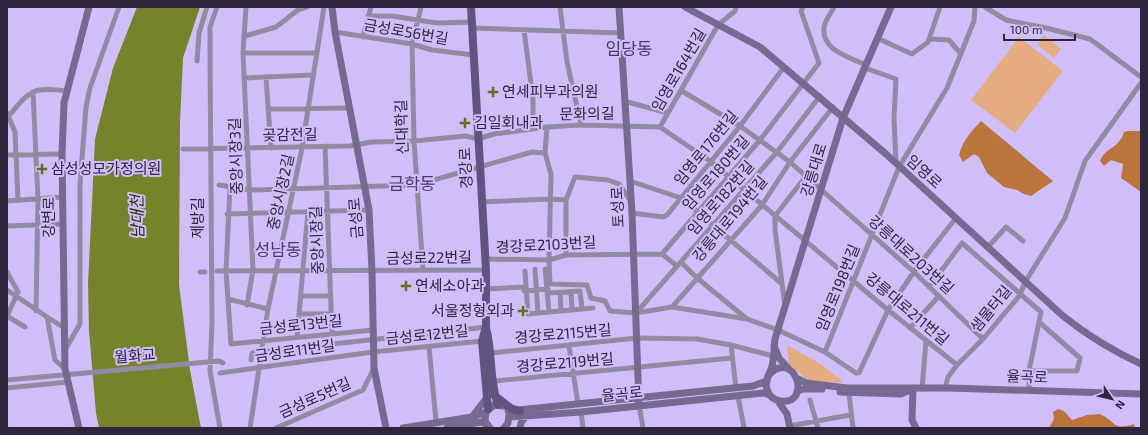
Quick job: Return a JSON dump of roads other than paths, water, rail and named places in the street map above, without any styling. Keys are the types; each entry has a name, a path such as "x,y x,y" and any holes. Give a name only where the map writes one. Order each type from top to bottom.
{"main road":[{"name":"경강로","path":"471,7 487,289 486,327 491,352 494,381 487,410"},
{"name":"경강로","path":"486,327 482,341 491,395 498,405"},
{"path":"491,395 507,406 523,413"}],"street":[{"name":"강변로","path":"79,428 65,369 62,154 64,103 89,7"},
{"path":"64,352 80,324 80,184 86,107 90,88 119,7"},
{"path":"197,61 199,33 208,7"},
{"name":"제방길","path":"217,7 210,27 212,323 210,362 220,428"},
{"name":"중앙시장3길","path":"246,7 243,53 253,270 247,305"},
{"path":"245,36 276,27 298,10 307,7"},
{"name":"중앙시장2길","path":"250,428 268,310 302,148 324,7"},
{"name":"금성로","path":"332,7 335,32 369,210 374,368 386,428"},
{"path":"363,37 371,7"},
{"name":"신대학길","path":"421,7 412,44 416,185 423,270"},
{"path":"560,7 565,30 567,62 581,126"},
{"name":"토성로","path":"619,7 632,213 638,338 639,405"},
{"name":"임영로","path":"685,7 760,47 833,107 843,118 898,165 1025,282 1081,330 1112,349 1141,364"},
{"path":"718,25 735,11 736,7"},
{"name":"임영로180번길","path":"662,254 727,176 760,140 819,63 801,11 803,7"},
{"path":"834,7 824,27 826,41 833,50 896,80 894,118 898,165"},
{"name":"강릉대로","path":"767,379 773,364 774,346 778,330 843,118 891,7"},
{"path":"877,38 912,54 928,42 940,7"},
{"path":"898,165 947,88 974,22 975,7"},
{"path":"985,7 1006,20 1071,34 1090,40 1141,77"},
{"path":"368,16 392,16 437,23 524,30 565,30 621,33"},
{"name":"임영로164번길","path":"660,127 682,91 718,25"},
{"path":"524,30 533,100 534,128"},
{"name":"금성로56번길","path":"335,32 412,44 432,50 474,55"},
{"path":"930,38 949,40 961,54"},
{"path":"243,53 317,53"},
{"name":"임영로176번길","path":"632,213 663,217 667,215 740,126 784,67"},
{"path":"245,78 314,74"},
{"path":"266,77 271,148"},
{"name":"샘물터길","path":"945,388 948,377 957,365 983,339 1020,295 1025,282 1065,218 1085,161 1141,83"},
{"path":"18,200 15,132 8,116 33,92 45,88 67,91"},
{"name":"강릉대로203번길","path":"682,91 740,126 790,162 914,272 983,339"},
{"path":"33,92 38,199 36,311"},
{"name":"임영로182번길","path":"636,313 777,152 820,96"},
{"path":"624,101 668,113"},
{"name":"강릉대로194번길","path":"672,307 762,205 790,162 833,107"},
{"path":"269,109 350,108"},
{"name":"문화의길","path":"414,141 466,136 478,138 534,128 581,126 660,127"},
{"name":"강릉대로211번길","path":"660,127 710,161 888,310 957,365"},
{"path":"547,128 545,154 551,174 549,260 550,284 587,285 591,298 605,301 610,311 636,313 672,307 747,320 778,330 825,352 856,373 859,373 888,310 914,272 956,218"},
{"name":"곶감전길","path":"183,149 302,148 414,141"},
{"name":"중앙시장길","path":"325,146 332,334"},
{"path":"219,185 250,190 327,187 366,188 416,185 532,152 545,154"},
{"path":"7,155 62,154"},
{"name":"임영로198번길","path":"825,352 872,236 898,165"},
{"path":"785,308 781,283 776,216 806,176"},
{"path":"566,255 566,200 574,177 608,180 619,184 630,200"},
{"path":"630,181 681,198 781,283"},
{"path":"230,187 227,214 226,271 228,299 268,310"},
{"path":"7,201 62,198"},
{"path":"482,202 550,199 566,200"},
{"path":"227,214 369,210"},
{"path":"297,337 308,212"},
{"path":"7,226 62,224"},
{"path":"988,247 1006,227 1023,241"},
{"path":"929,287 962,243 1041,312 1029,371 1029,390"},
{"path":"633,254 662,254 679,264 747,320"},
{"name":"경강로2103번길","path":"485,259 549,260 566,255 633,254"},
{"path":"535,269 538,313"},
{"path":"545,269 549,312"},
{"name":"금성로22번길","path":"217,271 303,270 330,272 486,270"},
{"path":"525,271 528,314 593,308"},
{"path":"7,272 17,290 17,295 7,316 25,327"},
{"path":"487,289 524,287 524,291 526,291"},
{"path":"526,291 547,289"},
{"path":"547,289 548,293 580,291 582,309"},
{"path":"7,290 17,295 36,311 64,327"},
{"path":"560,292 561,310"},
{"path":"571,292 572,310"},
{"path":"300,296 331,296"},
{"path":"910,328 939,296"},
{"name":"금성로13번길","path":"228,299 231,344 373,330"},
{"path":"299,314 331,314"},
{"path":"47,317 55,360 65,369"},
{"path":"1029,371 1077,371 1080,358 1039,322"},
{"path":"251,360 252,353 373,338 486,327"},
{"name":"경강로2115번길","path":"491,352 570,346 638,338 697,340 731,345 773,356"},
{"name":"금성로12번길","path":"373,352 482,341"},
{"path":"922,389 926,341"},
{"path":"731,345 736,388"},
{"path":"570,346 578,404"},
{"path":"774,346 784,364 798,379 797,391 793,398 789,401 787,414 789,427 850,415"},
{"path":"429,347 436,421"},
{"name":"금성로11번길","path":"220,373 373,352"},
{"name":"경강로2119번길","path":"494,381 732,358"},
{"name":"월화교","path":"7,380 219,360 223,363"},
{"name":"금성로5번길","path":"276,428 363,390 374,368"},
{"path":"509,416 578,404 762,384 776,370 781,368 791,371"},
{"path":"767,379 767,391 777,400 787,414"},
{"name":"율곡로","path":"798,379 806,383 846,388 945,388 1141,394"},
{"path":"7,388 68,382"},
{"name":"율곡로","path":"797,391 804,389 820,389 849,394 901,394 912,389"},
{"path":"912,389 912,420 916,428"},
{"name":"율곡로","path":"523,413 581,412 763,393 770,395"},
{"path":"849,394 850,415 853,428"},
{"path":"472,417 491,395"},
{"path":"738,396 744,428"},
{"path":"777,400 783,401 793,398"},
{"path":"810,400 818,428"},
{"path":"403,428 436,421 472,417 498,405 509,416 517,428"},
{"path":"639,405 643,428"},
{"path":"487,410 484,418 488,426"},
{"path":"581,412 583,428"},
{"path":"520,428 523,413"},
{"path":"506,427 509,416"},
{"path":"447,428 471,426 481,422 488,426"}],"water":[{"name":"남대천","path":"137,7 200,7 183,58 180,122 179,285 190,370 201,428 99,428 96,413 89,331 88,284 95,139 113,68"}],"place":[{"name":"연세피부과의원","path":"493,92"},
{"name":"김일회내과","path":"465,123"},
{"name":"삼성성모가정의원","path":"42,169"},
{"name":"연세소아과","path":"406,286"},
{"name":"서울정형외과","path":"523,311"}],"district":[{"name":"임당동","path":"629,49"},
{"name":"금학동","path":"412,184"},
{"name":"성남동","path":"278,250"}]}
